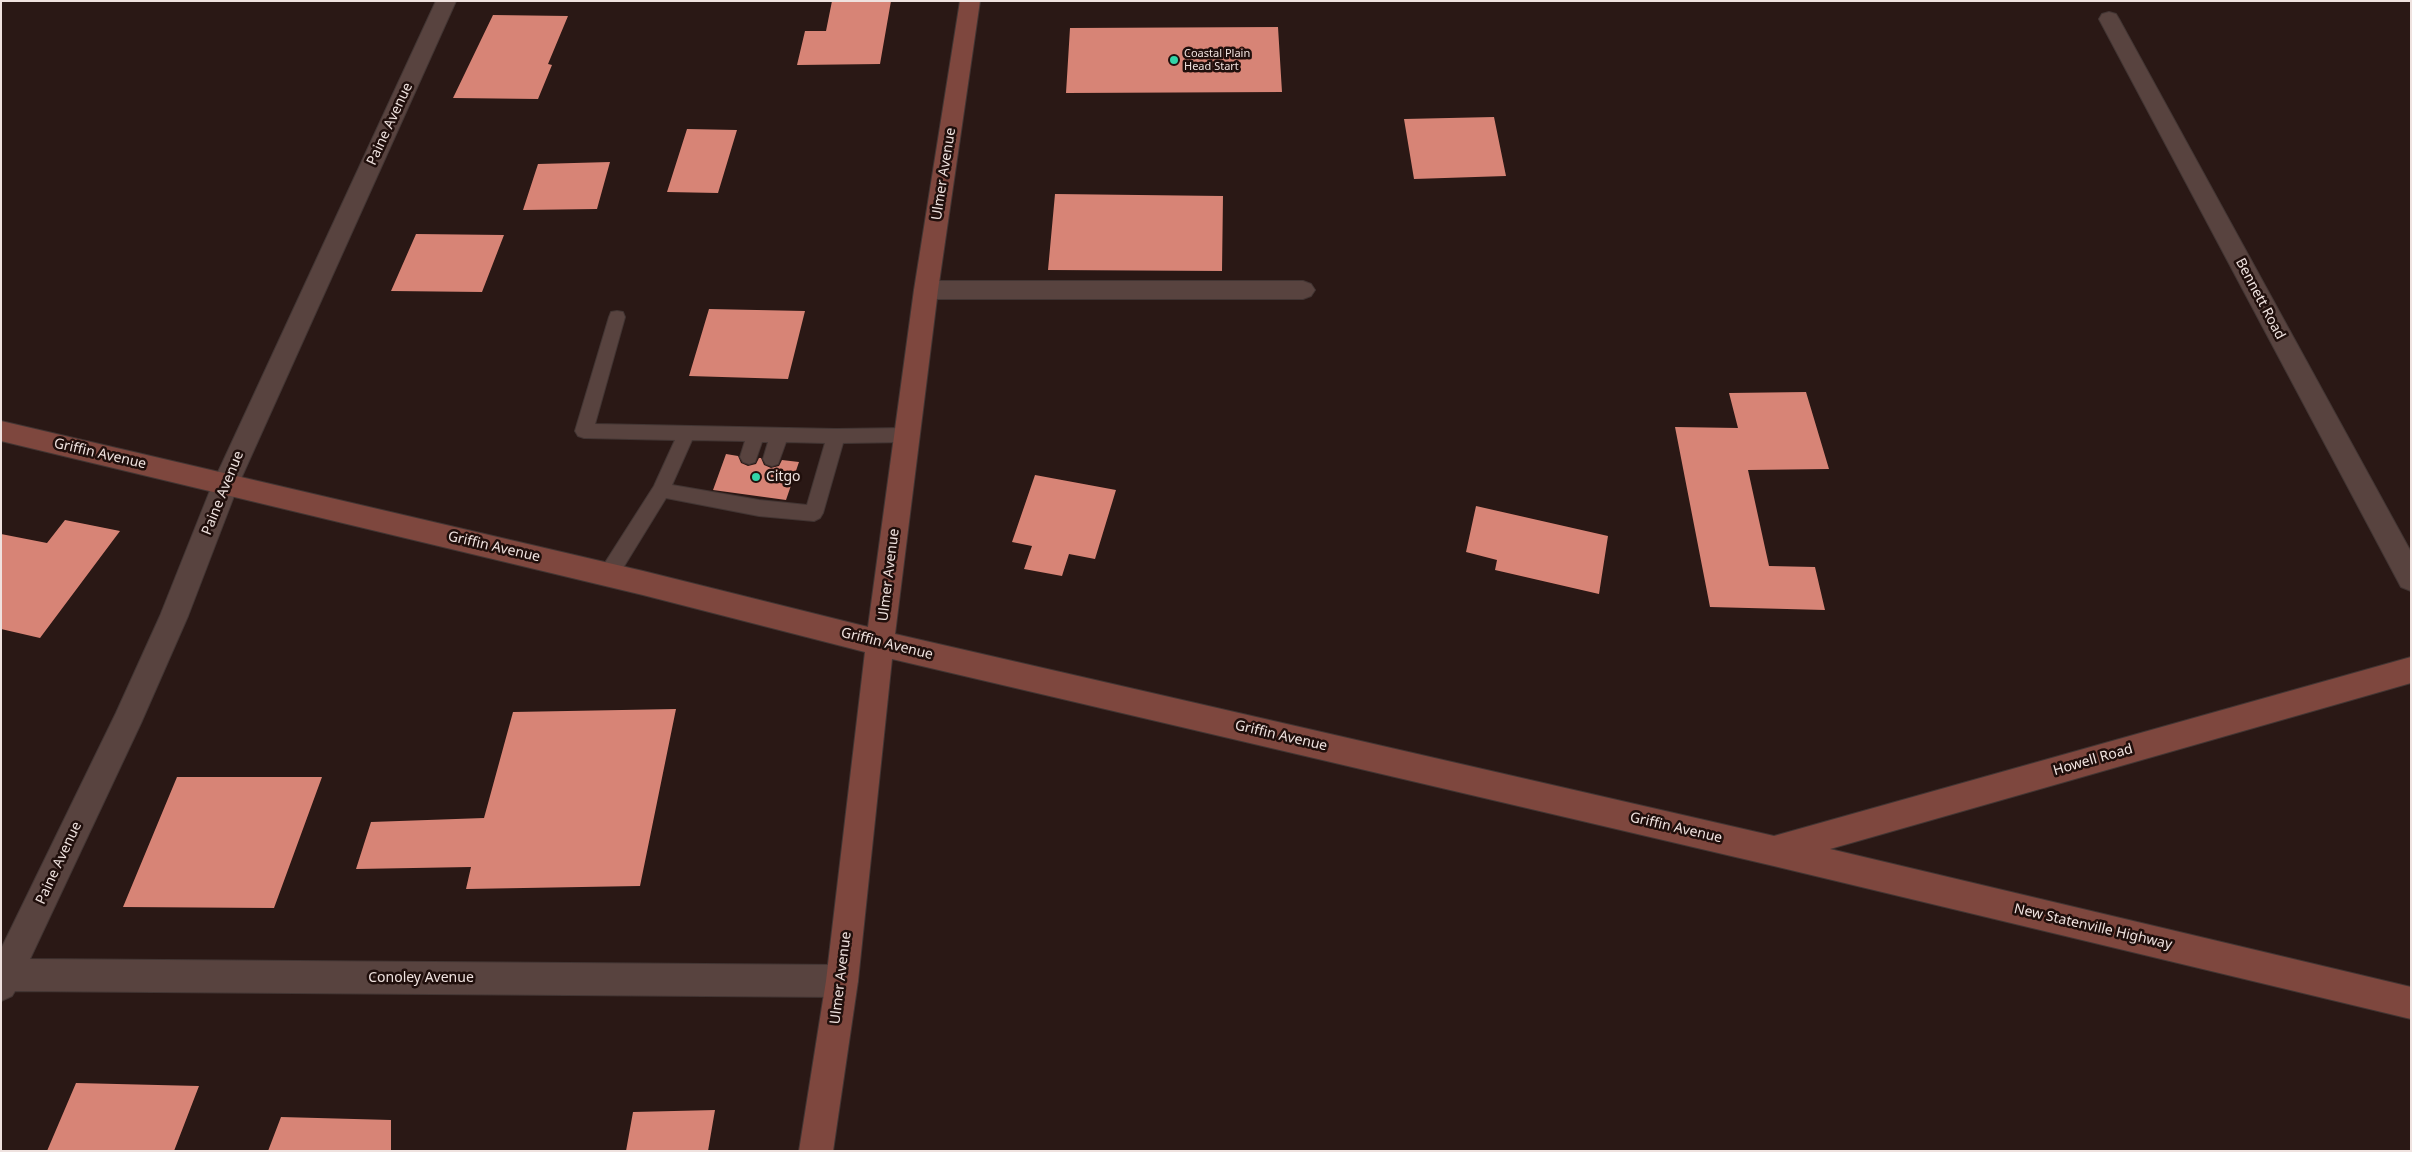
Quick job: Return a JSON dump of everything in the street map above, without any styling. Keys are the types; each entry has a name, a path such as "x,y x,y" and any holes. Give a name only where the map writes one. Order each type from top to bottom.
{"main road":[{"name":"Ulmer Avenue","path":"816,1151 842,981 880,643 926,290 970,1"},
{"name":"Griffin Avenue","path":"1,431 608,575 880,643 1774,851"},
{"name":"Howell Road","path":"1774,851 2411,670"},
{"name":"New Statenville Highway","path":"1774,851 2411,1003"}],"street":[{"name":"Paine Avenue","path":"3,979 150,669 177,607 226,483 446,1"},
{"name":"Bennett Road","path":"2109,19 2411,579"},
{"path":"926,290 1303,290"},
{"name":"Conoley Avenue","path":"3,979 842,981"}],"lane":[{"path":"617,318 584,431 836,436 907,434"},
{"path":"608,575 661,490 687,433"},
{"path":"749,456 756,434"},
{"path":"772,459 780,434"},
{"path":"661,490 761,503 814,513 836,436"}],"building":[{"path":"832,1 891,1 880,64 797,65 805,31 826,31"},
{"path":"493,15 568,16 548,64 552,65 538,99 453,98"},
{"name":"Coastal Plain Head Start","path":"1278,27 1282,92 1066,93 1070,28"},
{"path":"1494,117 1506,176 1414,179 1404,119"},
{"path":"687,129 737,130 718,193 667,192"},
{"path":"610,162 597,209 523,210 538,164"},
{"path":"1055,194 1223,196 1222,271 1048,270"},
{"path":"416,234 504,235 482,292 391,291"},
{"path":"709,309 805,311 788,379 689,376"},
{"path":"1806,392 1829,469 1748,470 1769,566 1815,567 1825,610 1710,607 1675,427 1738,428 1729,393"},
{"name":"Citgo","path":"726,454 738,456 741,463 748,466 756,464 759,458 761,458 764,465 771,468 779,466 782,460 799,462 786,500 713,490"},
{"path":"1035,475 1116,490 1095,559 1069,554 1062,576 1024,569 1032,546 1012,542"},
{"path":"1476,506 1608,536 1599,594 1495,570 1497,560 1466,552"},
{"path":"65,520 120,531 40,638 1,629 1,534 47,543"},
{"path":"676,709 640,886 466,889 471,867 356,869 371,822 484,818 513,712"},
{"path":"177,777 322,777 274,908 123,907"},
{"path":"76,1083 199,1086 174,1151 47,1151"},
{"path":"715,1110 708,1151 626,1151 633,1112"},
{"path":"281,1117 391,1120 391,1151 268,1151"}],"place":[{"name":"Coastal Plain Head Start","path":"1174,60"},
{"name":"Citgo","path":"756,477"}]}
